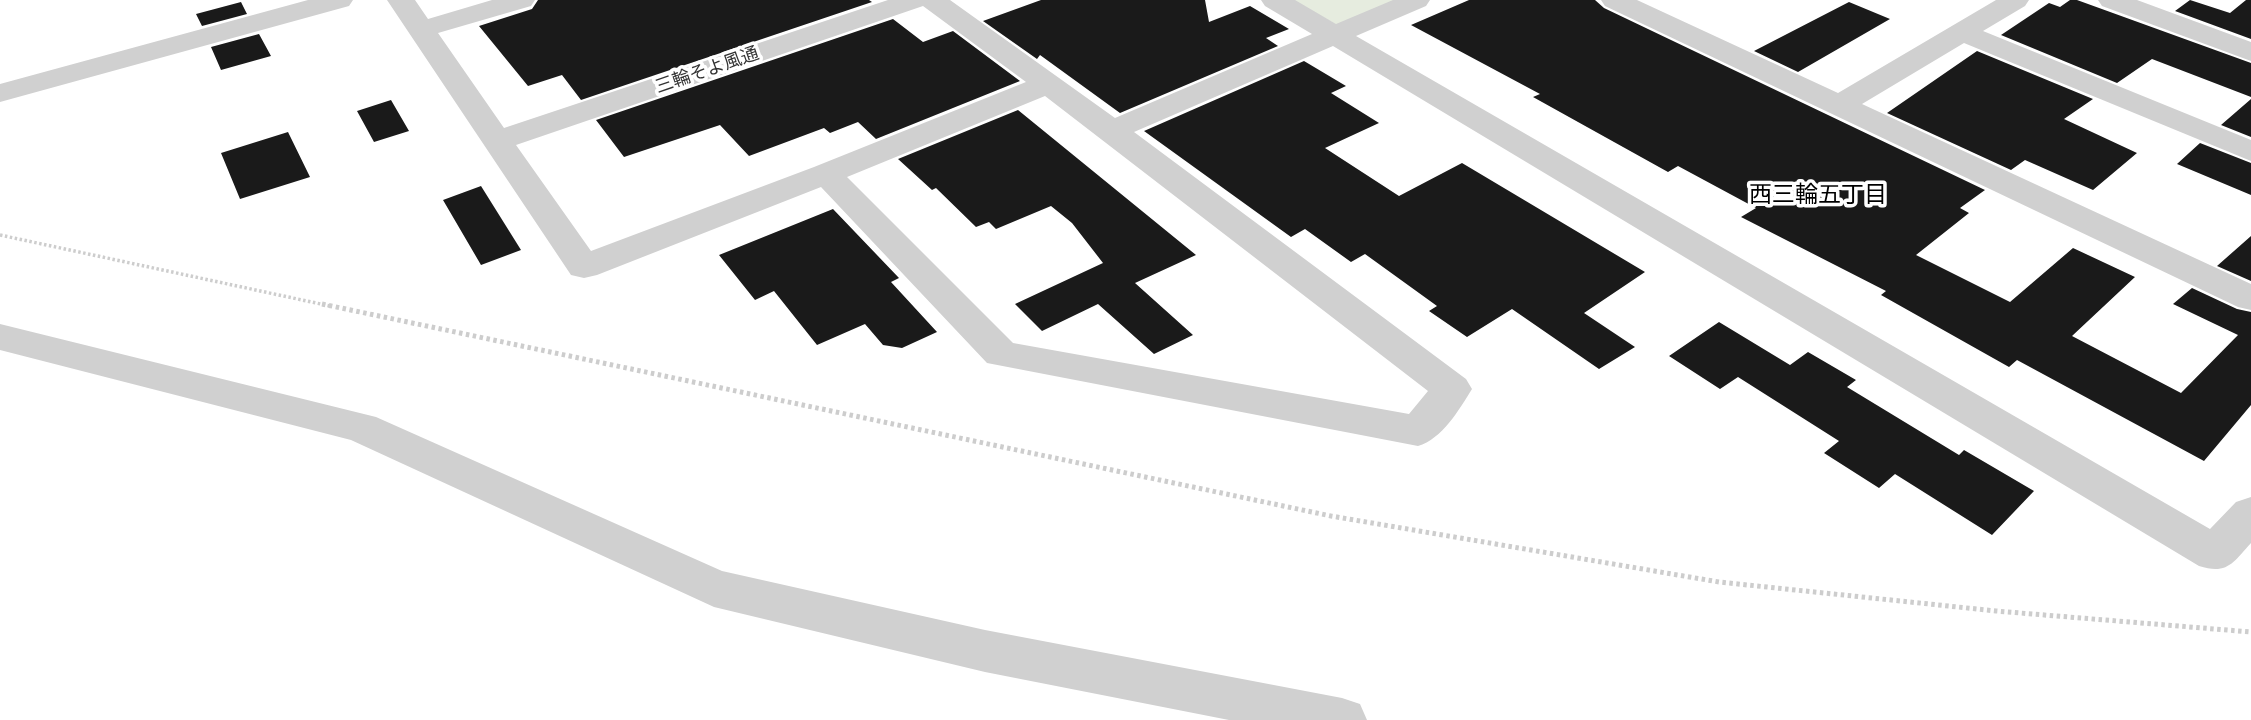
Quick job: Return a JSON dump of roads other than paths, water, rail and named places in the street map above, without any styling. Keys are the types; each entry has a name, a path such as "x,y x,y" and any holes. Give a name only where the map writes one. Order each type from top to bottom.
{"street":[{"path":"0,93 339,0"},
{"path":"401,0 584,267 826,174 1047,84"},
{"path":"422,29 521,0"},
{"name":"三輪そよ風通","path":"499,140 915,0"},
{"path":"826,174 1001,354 1418,431 1452,389 1112,130 932,0"},
{"path":"1275,0 2215,554 2251,514"},
{"path":"1112,130 1416,0"},
{"path":"1615,0 2251,298"},
{"path":"1839,104 2015,0"},
{"path":"2112,0 2251,52"},
{"path":"1960,31 2251,151"},
{"path":"0,337 362,428 715,588 985,651 1342,720"}],"district":[{"name":"西三輪五丁目","path":"1818,195"}]}
